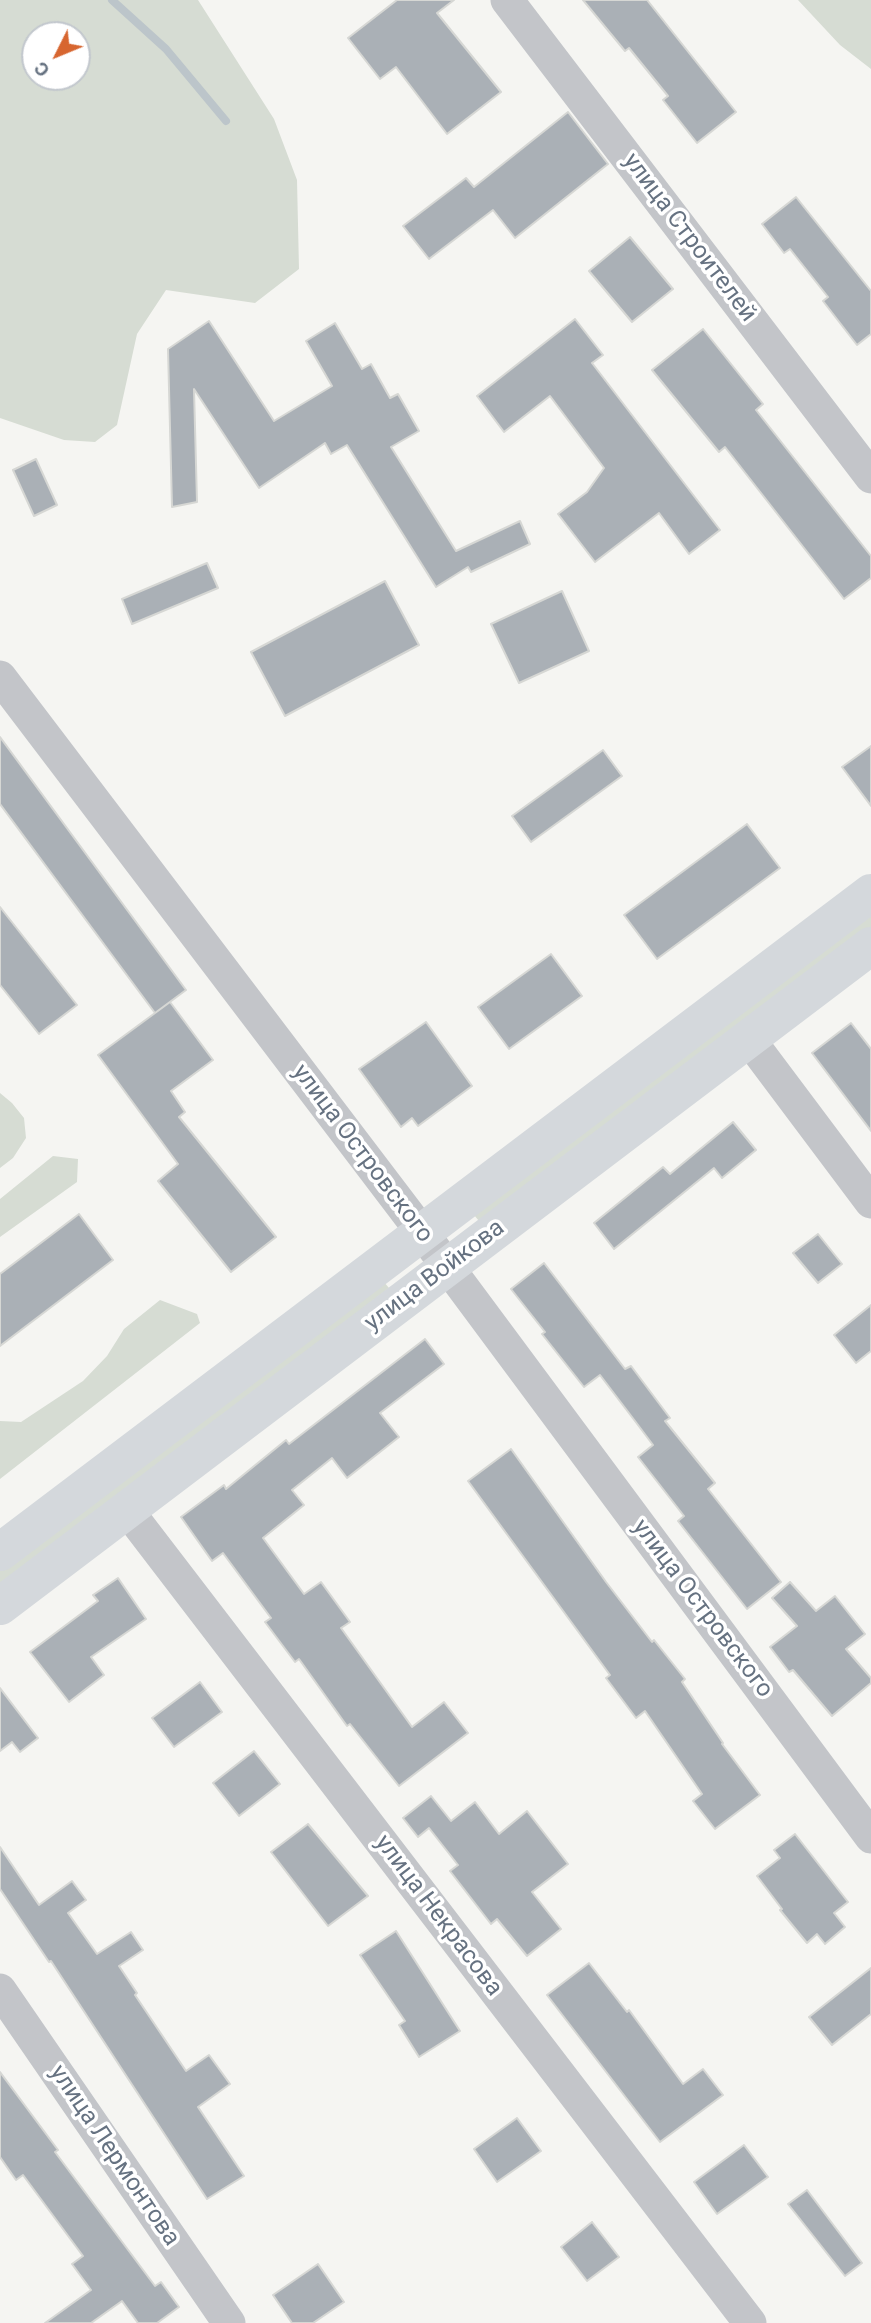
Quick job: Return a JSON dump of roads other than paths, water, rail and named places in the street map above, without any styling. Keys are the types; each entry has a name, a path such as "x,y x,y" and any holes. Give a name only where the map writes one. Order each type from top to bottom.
{"main road":[{"name":"улица Войкова","path":"0,1552 871,893"},
{"name":"улица Войкова","path":"0,1606 871,946"}],"street":[{"name":"улица Строителей","path":"507,0 871,477"},
{"name":"улица Островского","path":"0,677 421,1231 871,1837"},
{"path":"748,1038 871,1202"},
{"name":"улица Некрасова","path":"127,1510 750,2323"},
{"name":"улица Лермонтова","path":"0,1990 229,2323"}],"waterway":[{"path":"112,0 166,49 226,121"}]}
